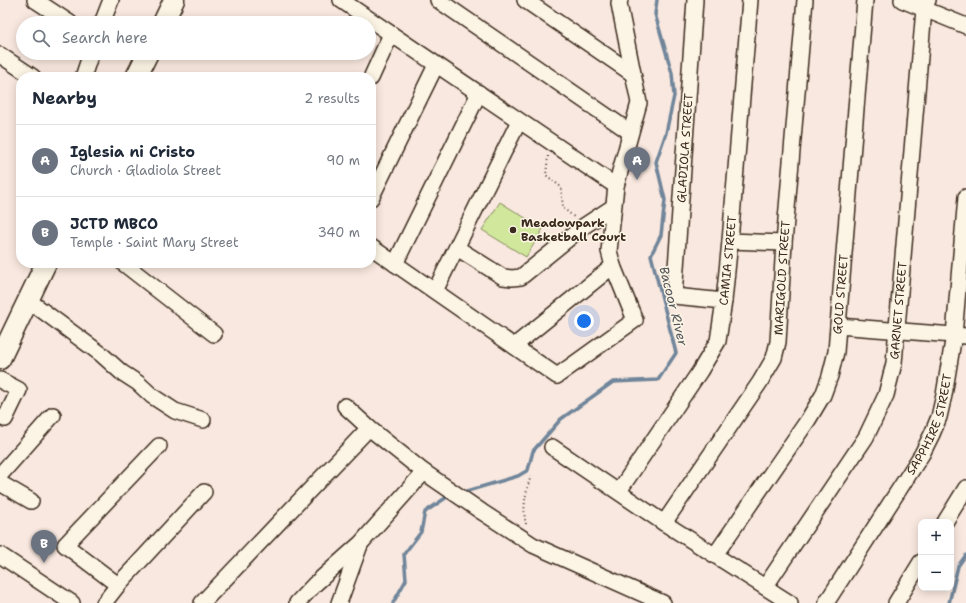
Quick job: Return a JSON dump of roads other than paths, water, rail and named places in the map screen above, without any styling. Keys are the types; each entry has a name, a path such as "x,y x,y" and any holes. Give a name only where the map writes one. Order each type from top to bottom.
{"main road":[{"path":"166,16 174,0"},
{"path":"138,72 144,60"},
{"path":"0,358 44,268"}],"street":[{"path":"105,16 111,0"},
{"path":"341,0 365,16"},
{"path":"438,0 630,132"},
{"path":"525,0 633,74"},
{"name":"GLADIOLA STREET","path":"695,0 674,296 724,301"},
{"name":"CAMIA STREET","path":"619,491 700,371 718,341 730,241 750,0"},
{"name":"MARIGOLD STREET","path":"664,523 760,382 774,358 778,342 784,243 805,0"},
{"name":"GOLD STREET","path":"715,555 808,420 823,395 830,376 836,352 865,0"},
{"path":"902,0 926,5 966,26"},
{"path":"37,1 60,16"},
{"path":"376,251 557,376 635,320 613,266 609,251 616,186 630,132 639,108 618,1"},
{"name":"GARNET STREET","path":"765,587 866,437 886,395 894,364 926,5"},
{"path":"376,24 616,186"},
{"path":"374,72 391,34"},
{"path":"0,55 26,72"},
{"path":"85,72 89,60"},
{"path":"376,188 436,65"},
{"path":"395,264 479,94"},
{"path":"435,291 519,121"},
{"name":"SAPPHIRE STREET","path":"826,603 922,454 939,417 960,336 966,197"},
{"path":"457,248 503,277 521,277 584,226 613,207"},
{"path":"730,241 784,243"},
{"path":"514,346 613,266"},
{"path":"129,268 214,334"},
{"path":"28,300 101,354 152,396 174,411 203,420"},
{"path":"838,326 960,336"},
{"path":"0,380 19,390 5,418 0,417"},
{"path":"345,406 369,428 424,472 533,545 663,603"},
{"path":"0,475 53,415"},
{"path":"202,603 369,428"},
{"path":"118,585 65,545 159,446"},
{"path":"552,447 619,491 664,523 790,603"},
{"path":"297,603 315,584 361,542 424,472"},
{"path":"0,483 31,501"},
{"path":"947,519 966,488"},
{"path":"104,603 118,585 204,492"},
{"path":"339,603 361,542"},
{"path":"0,555 72,603"},
{"path":"896,603 918,567"}],"waterway":[{"name":"Bacoor River","path":"464,492 518,476 528,470 533,451 561,419 613,382 658,380 676,353 651,255 661,235 665,200 656,162 666,133 674,96 672,73 655,14 657,0"},
{"name":"Bacoor River","path":"393,603 406,580 404,554 421,532 425,512 447,497"},
{"path":"949,603 958,566 966,555"}],"place":[{"name":"Iglesia ni Cristo","path":"637,180"},
{"name":"Meadowpark Basketball Court","path":"513,230"},
{"name":"JCTD MBCO","path":"44,563"}]}
